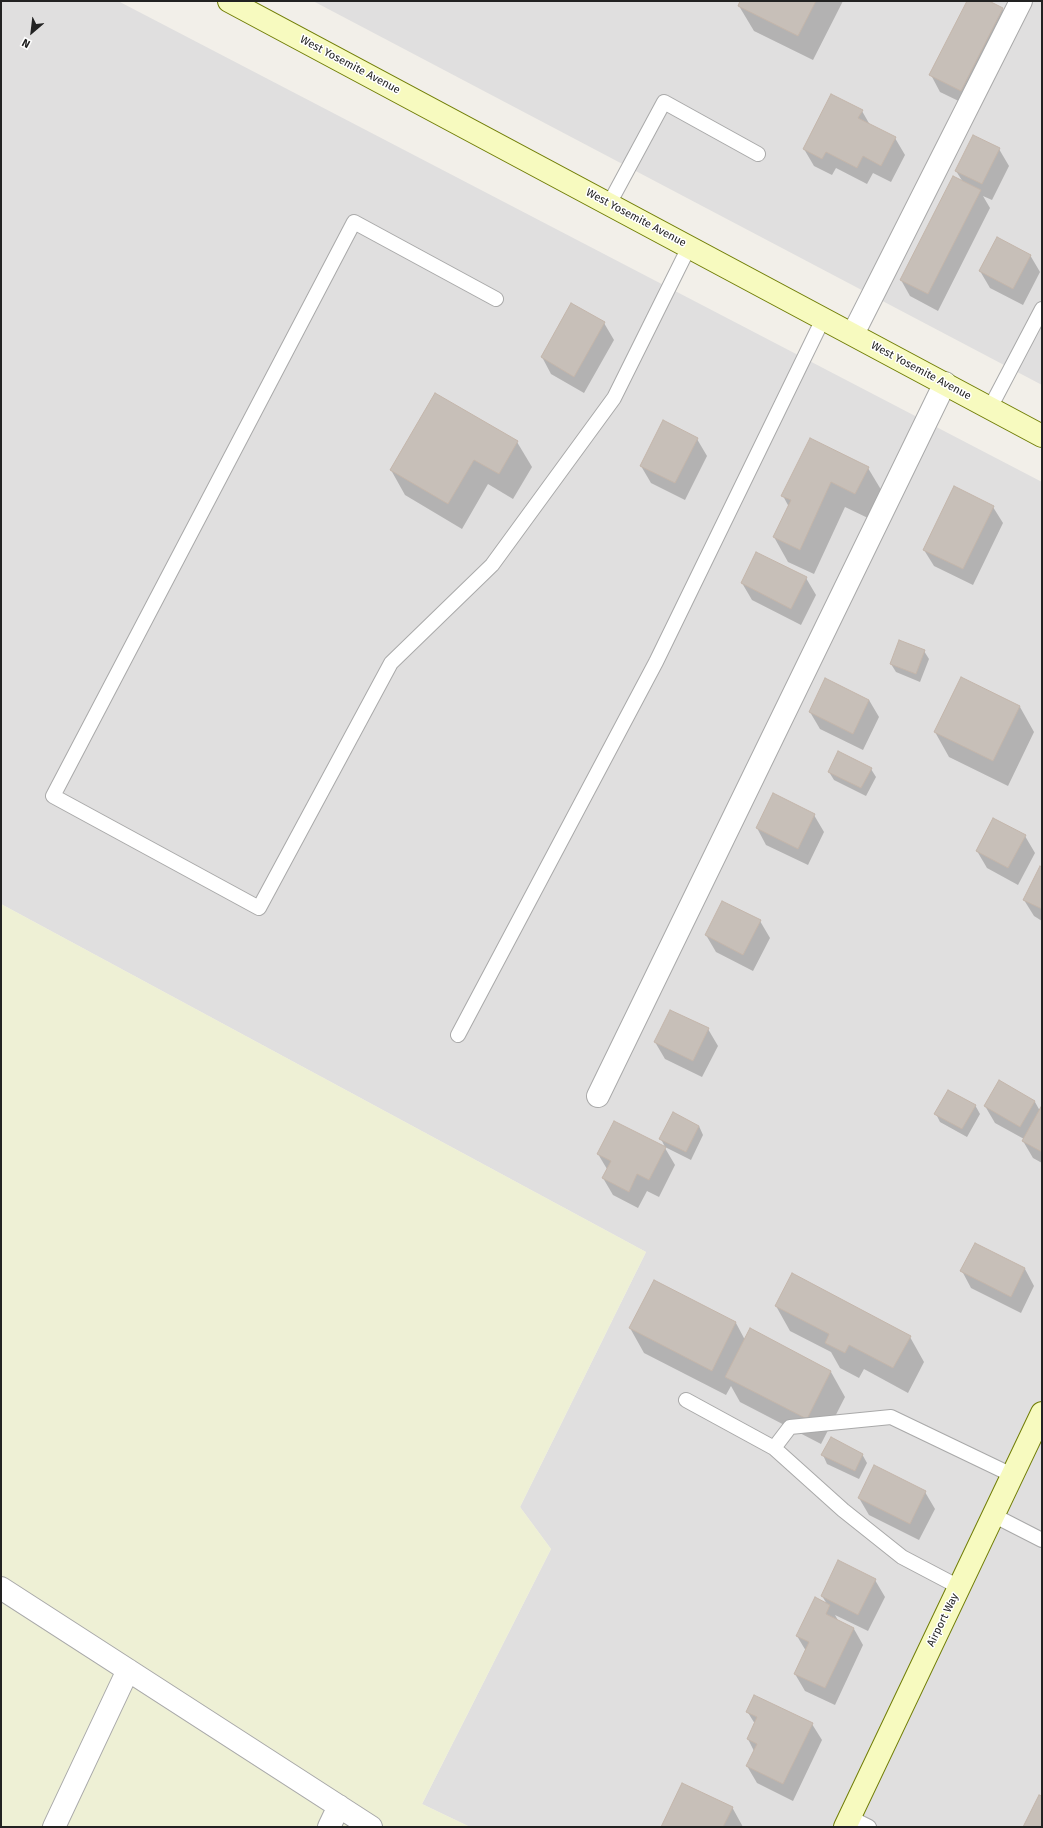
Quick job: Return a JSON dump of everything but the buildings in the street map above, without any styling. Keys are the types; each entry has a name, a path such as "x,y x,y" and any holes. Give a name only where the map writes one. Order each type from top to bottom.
{"main road":[{"name":"West Yosemite Avenue","path":"229,1 1042,436"},
{"name":"Airport Way","path":"847,1822 1042,1414"}],"street":[{"path":"853,334 1021,1"},
{"path":"598,1096 945,383"},
{"path":"1,1588 371,1827"},
{"path":"54,1827 128,1670"},
{"path":"329,1827 339,1806"}],"lane":[{"path":"609,204 664,102 758,154"},
{"path":"496,299 354,222 53,796 259,908 391,663 492,565 614,398 689,247"},
{"path":"990,408 1042,308"},
{"path":"458,1035 656,662 823,319"},
{"path":"686,1400 774,1448 843,1510 902,1557 959,1587"},
{"path":"774,1448 790,1427 891,1417 1012,1475"},
{"path":"993,1515 1042,1540"},
{"path":"847,1822 869,1827"}],"shaded area":[{"path":"1,1 118,1 1042,482 1042,1827 470,1827 422,1804 551,1549 520,1507 646,1252 1,904"},
{"path":"313,1 1042,1 1042,385"}],"green space":[{"path":"1,904 646,1252 520,1507 551,1549 422,1804 470,1827 1,1827"}]}
